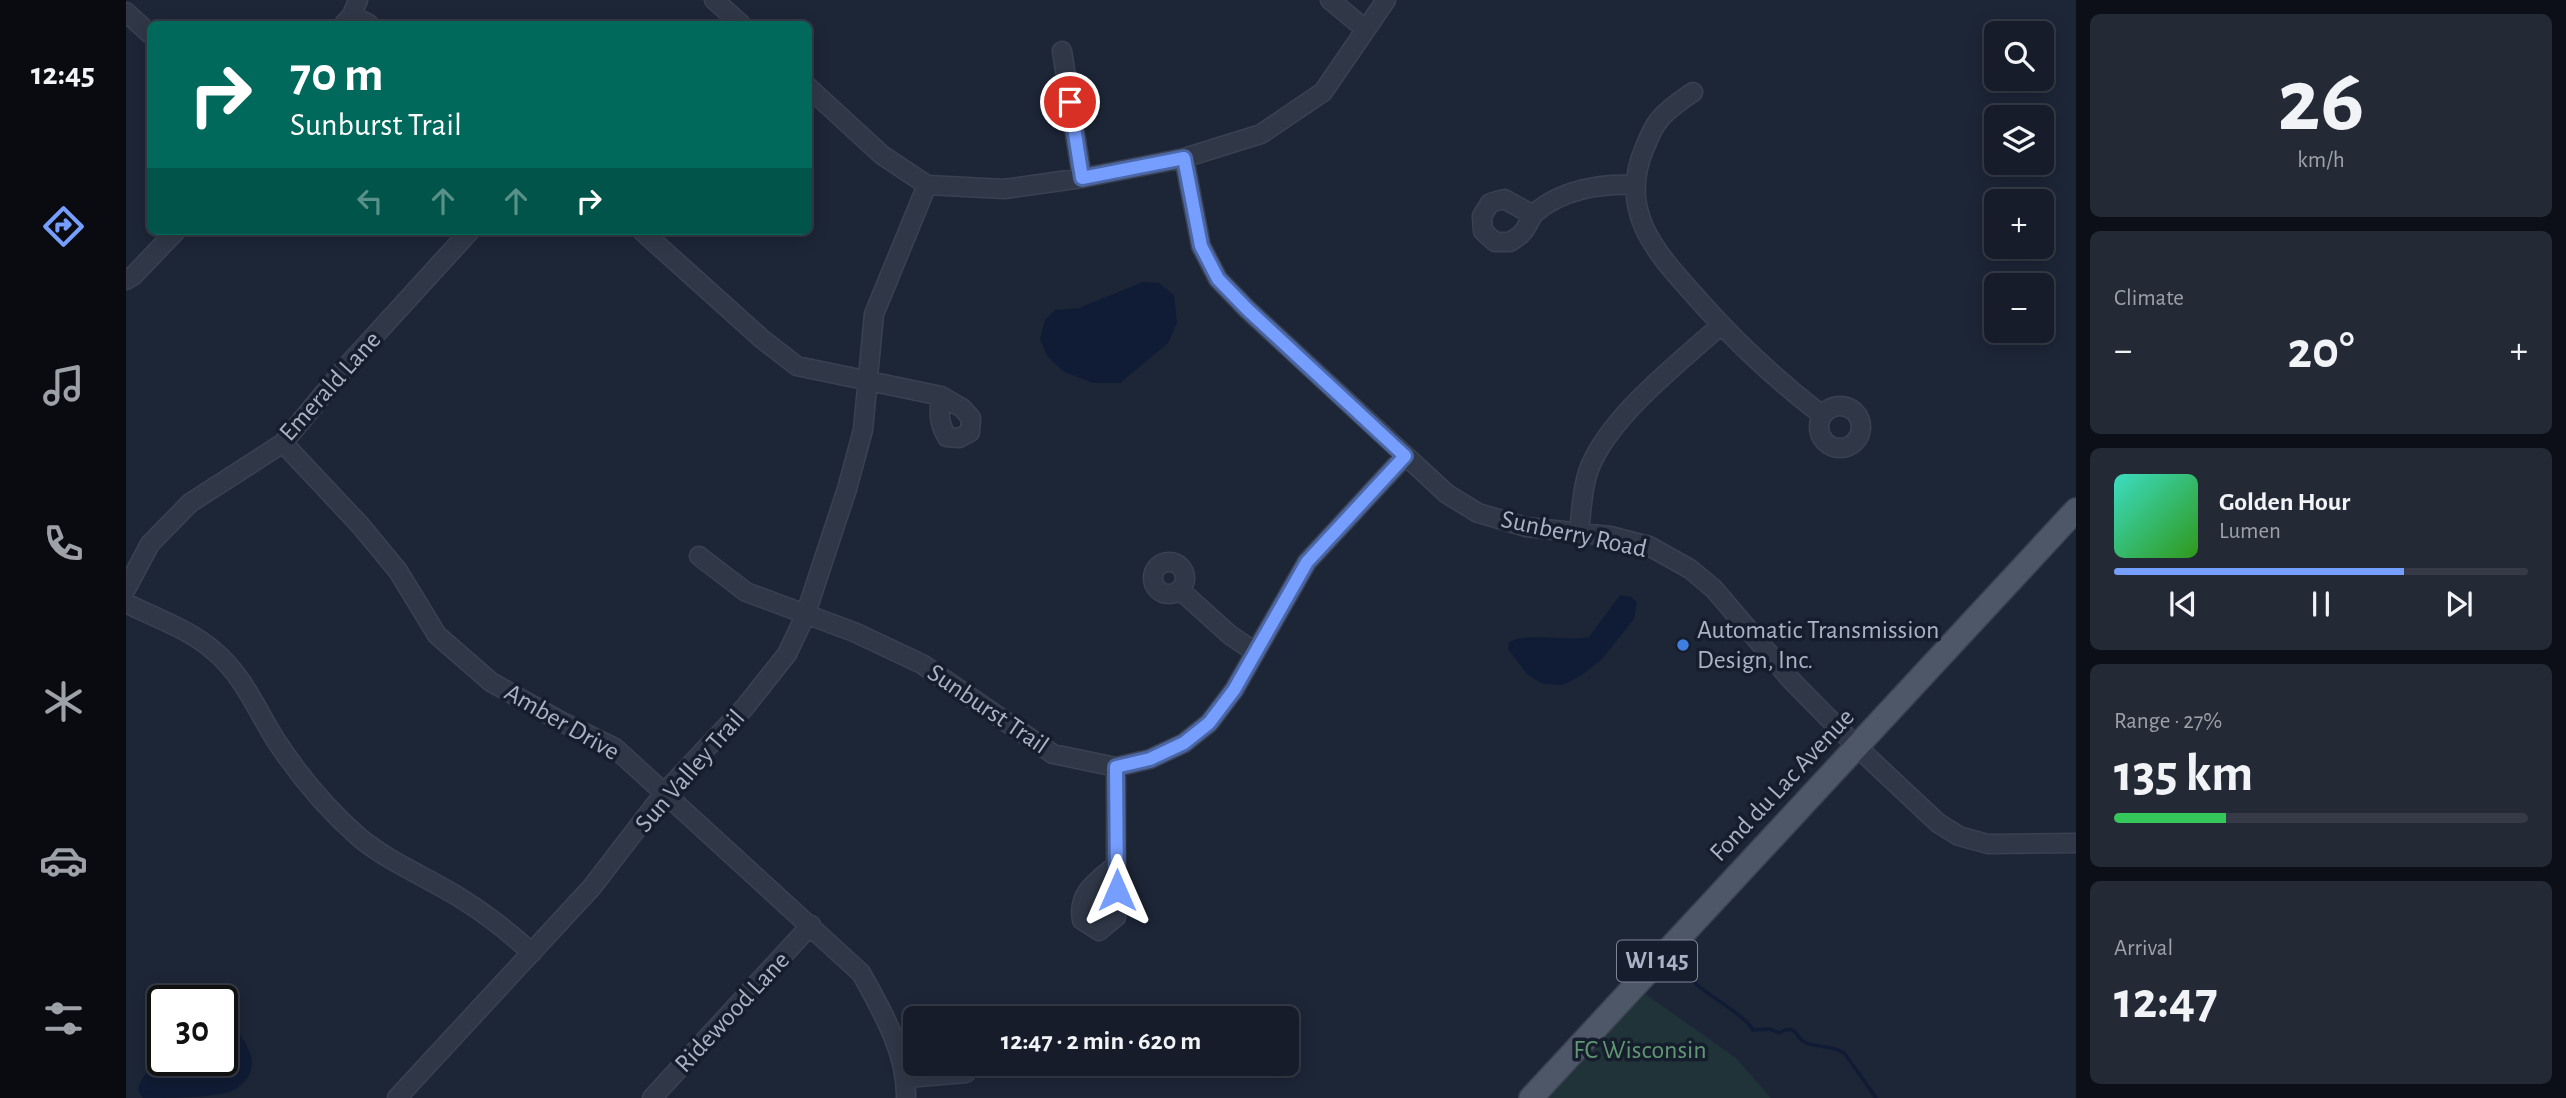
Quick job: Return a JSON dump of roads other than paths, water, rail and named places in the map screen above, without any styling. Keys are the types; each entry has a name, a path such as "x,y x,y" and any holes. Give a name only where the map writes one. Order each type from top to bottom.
{"main road":[{"name":"Fond du Lac Avenue","path":"1531,1098 2076,510"}],"street":[{"path":"714,0 738,21"},
{"path":"1330,0 1365,29"},
{"path":"812,91 882,155 927,185 1004,190 1082,178 1184,158 1261,134 1323,92 1386,0"},
{"path":"126,12 147,31"},
{"path":"1062,51 1082,178"},
{"path":"1693,92 1658,119 1639,160 1635,185 1646,235 1721,325 1782,384 1822,415"},
{"name":"Sunberry Road","path":"1184,158 1201,246 1218,279 1447,494 1478,513 1526,527 1610,536 1649,546 1690,569 1714,589 1792,681 1938,823 1959,836 1988,845 2076,843"},
{"path":"1533,215 1551,202 1582,190 1613,184 1635,185"},
{"name":"Sun Valley Trail","path":"397,1098 592,887 665,793 745,707 787,654 806,616 863,430 874,314 927,185"},
{"path":"126,280 172,235"},
{"name":"Emerald Lane","path":"126,589 150,544 190,503 283,443 345,368 466,235"},
{"path":"646,235 762,339 797,366 942,396"},
{"path":"1579,532 1583,494 1593,459 1617,424 1721,325"},
{"name":"Amber Drive","path":"283,443 360,525 398,571 437,635 491,682 615,748 861,973 887,1020 906,1078 906,1098"},
{"name":"Sunburst Trail","path":"699,556 746,592 854,632 922,664 1053,754 1116,767 1150,759 1184,743 1209,723 1234,690 1307,562 1405,456"},
{"path":"1180,590 1230,635 1255,652"},
{"path":"126,603 196,636 216,652 236,674 256,703 276,741 302,777 361,838 503,926 531,953"},
{"path":"1116,767 1116,865"},
{"name":"Ridewood Lane","path":"652,1098 811,925"},
{"path":"906,1078 930,1076"}],"water":[{"path":"1143,282 1159,283 1174,295 1177,322 1168,343 1120,383 1094,383 1064,372 1047,356 1040,339 1045,320 1055,310 1079,308"},
{"path":"1620,595 1631,597 1637,602 1634,619 1602,659 1582,675 1563,685 1543,684 1528,675 1508,649 1509,642 1527,637 1589,637"},
{"path":"238,1032 251,1055 249,1076 238,1087 221,1094 143,1098 138,1090 147,1073 147,1076 238,1076"}],"waterway":[{"path":"1677,957 1697,985 1737,1013 1753,1030 1770,1029 1779,1033 1793,1030 1806,1043 1844,1053 1876,1098"}],"place":[{"name":"Automatic Transmission Design, Inc.","path":"1683,645"}],"park label":[{"name":"FC Wisconsin","path":"1640,1050"}]}
